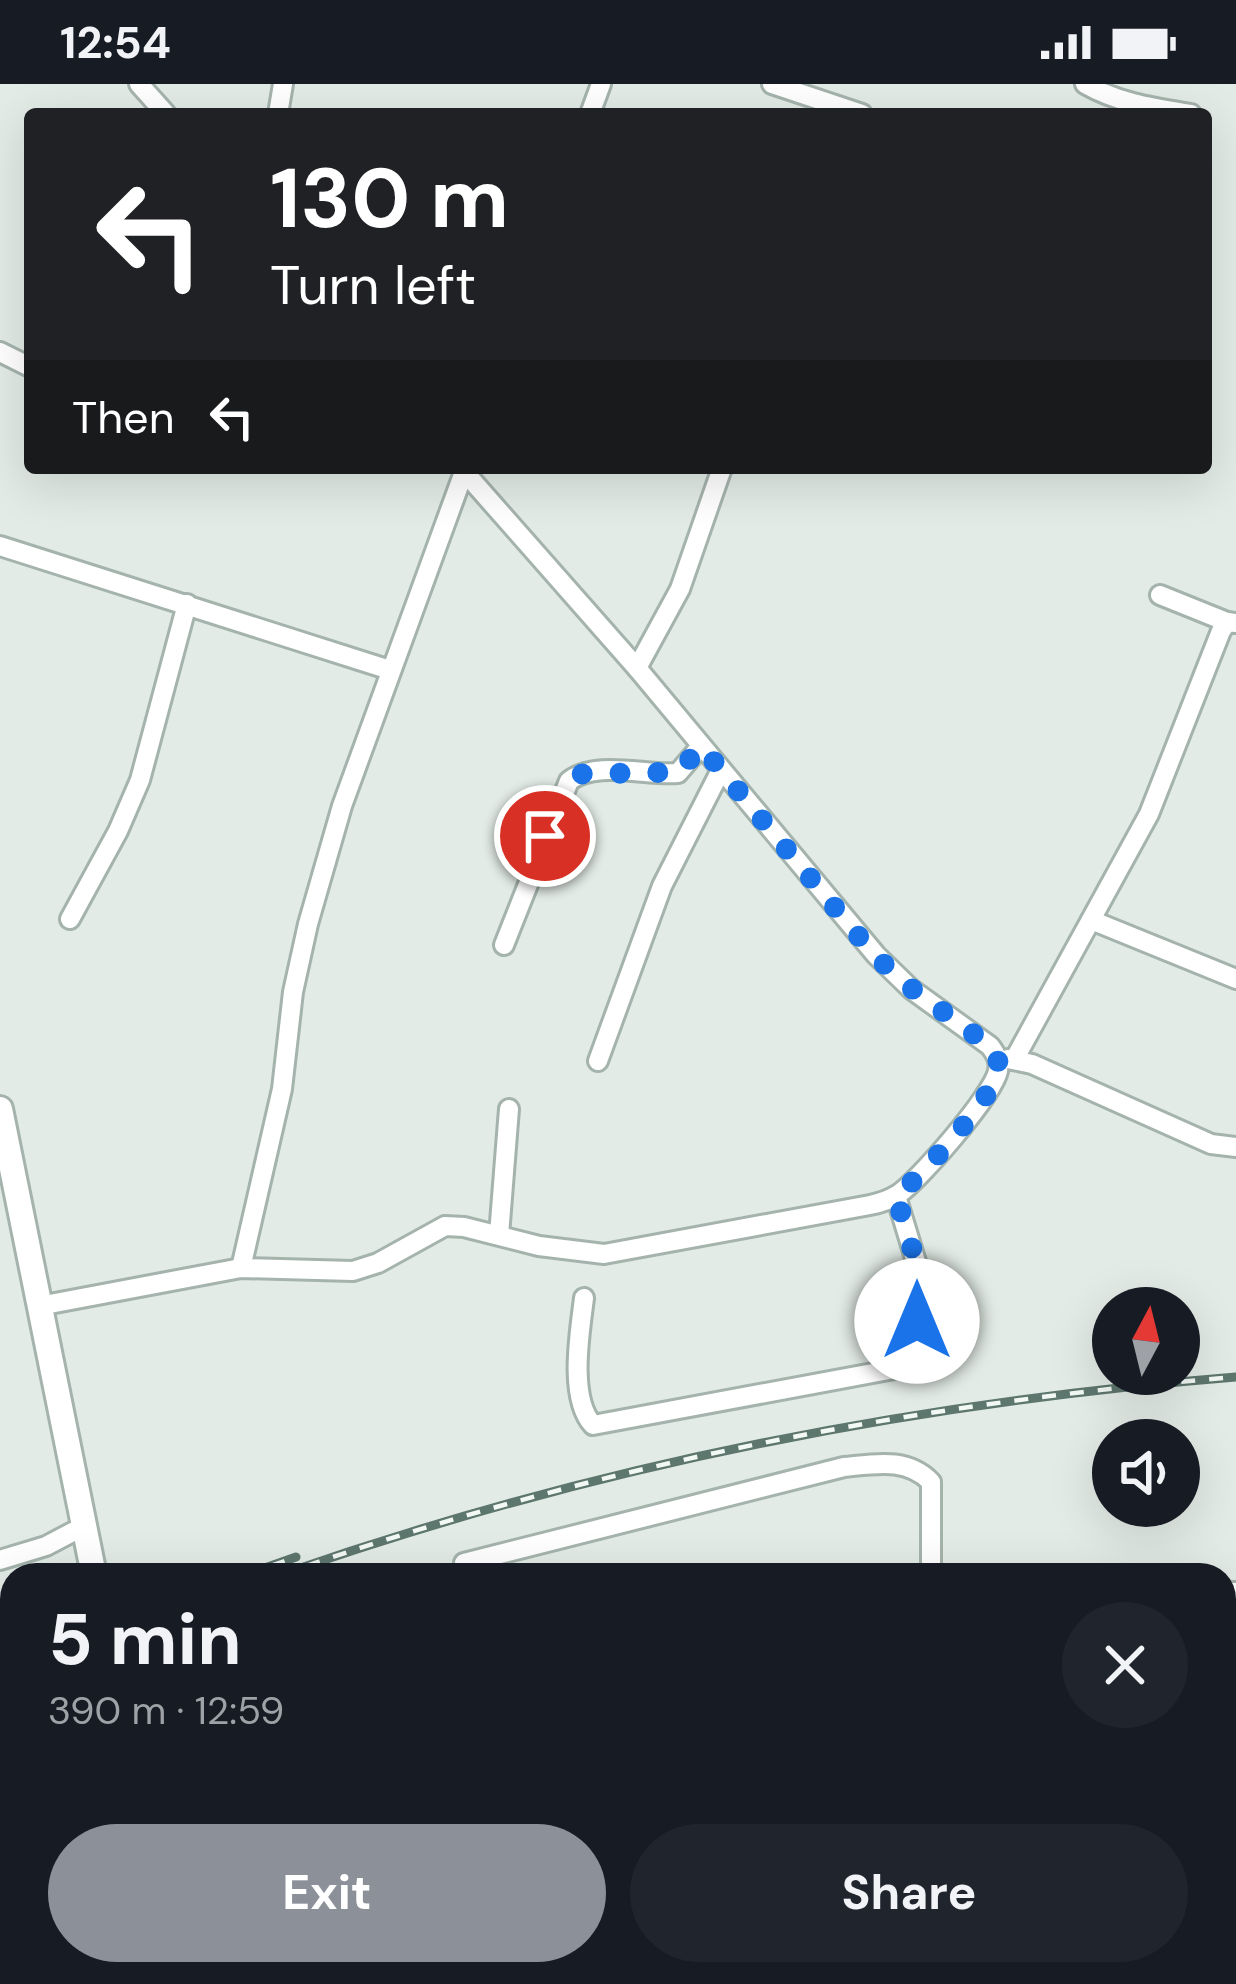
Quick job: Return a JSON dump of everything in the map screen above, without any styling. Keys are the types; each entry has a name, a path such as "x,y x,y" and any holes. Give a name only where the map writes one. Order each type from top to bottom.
{"street":[{"path":"140,84 161,108"},
{"path":"772,84 838,100"},
{"path":"1084,84 1157,108"},
{"path":"241,1268 281,1089 293,992 308,924 342,806 461,474"},
{"path":"466,474 637,668 875,956 911,988 1006,1058 1032,1064 1211,1144 1236,1147"},
{"path":"637,668 680,589 720,474"},
{"path":"0,546 391,670"},
{"path":"39,1306 241,1268 353,1271 378,1263 445,1226 604,1254 870,1205 896,1196 976,1110 1149,814 1232,623 1160,596"},
{"path":"70,919 135,792 187,604"},
{"path":"504,946 569,781 577,774 595,771 679,772 701,746"},
{"path":"598,1061 662,886 721,770"},
{"path":"1091,920 1236,979"},
{"path":"0,1109 92,1563"},
{"path":"499,1235 509,1109"},
{"path":"584,1298 577,1363 584,1410 593,1425 905,1367 915,1354 917,1265 896,1196"},
{"path":"464,1563 844,1467 884,1463 903,1465 931,1482 931,1563"},
{"path":"1,1559 46,1546 84,1526"}],"railway":[{"path":"317,1563 514,1502 752,1445 993,1404 1236,1377"},
{"path":"279,1563 296,1557"}],"route":[{"path":"545,836 559,799 577,774 679,772 701,746 875,956 990,1046 999,1067 976,1110 896,1196 917,1265 917,1321"}]}
